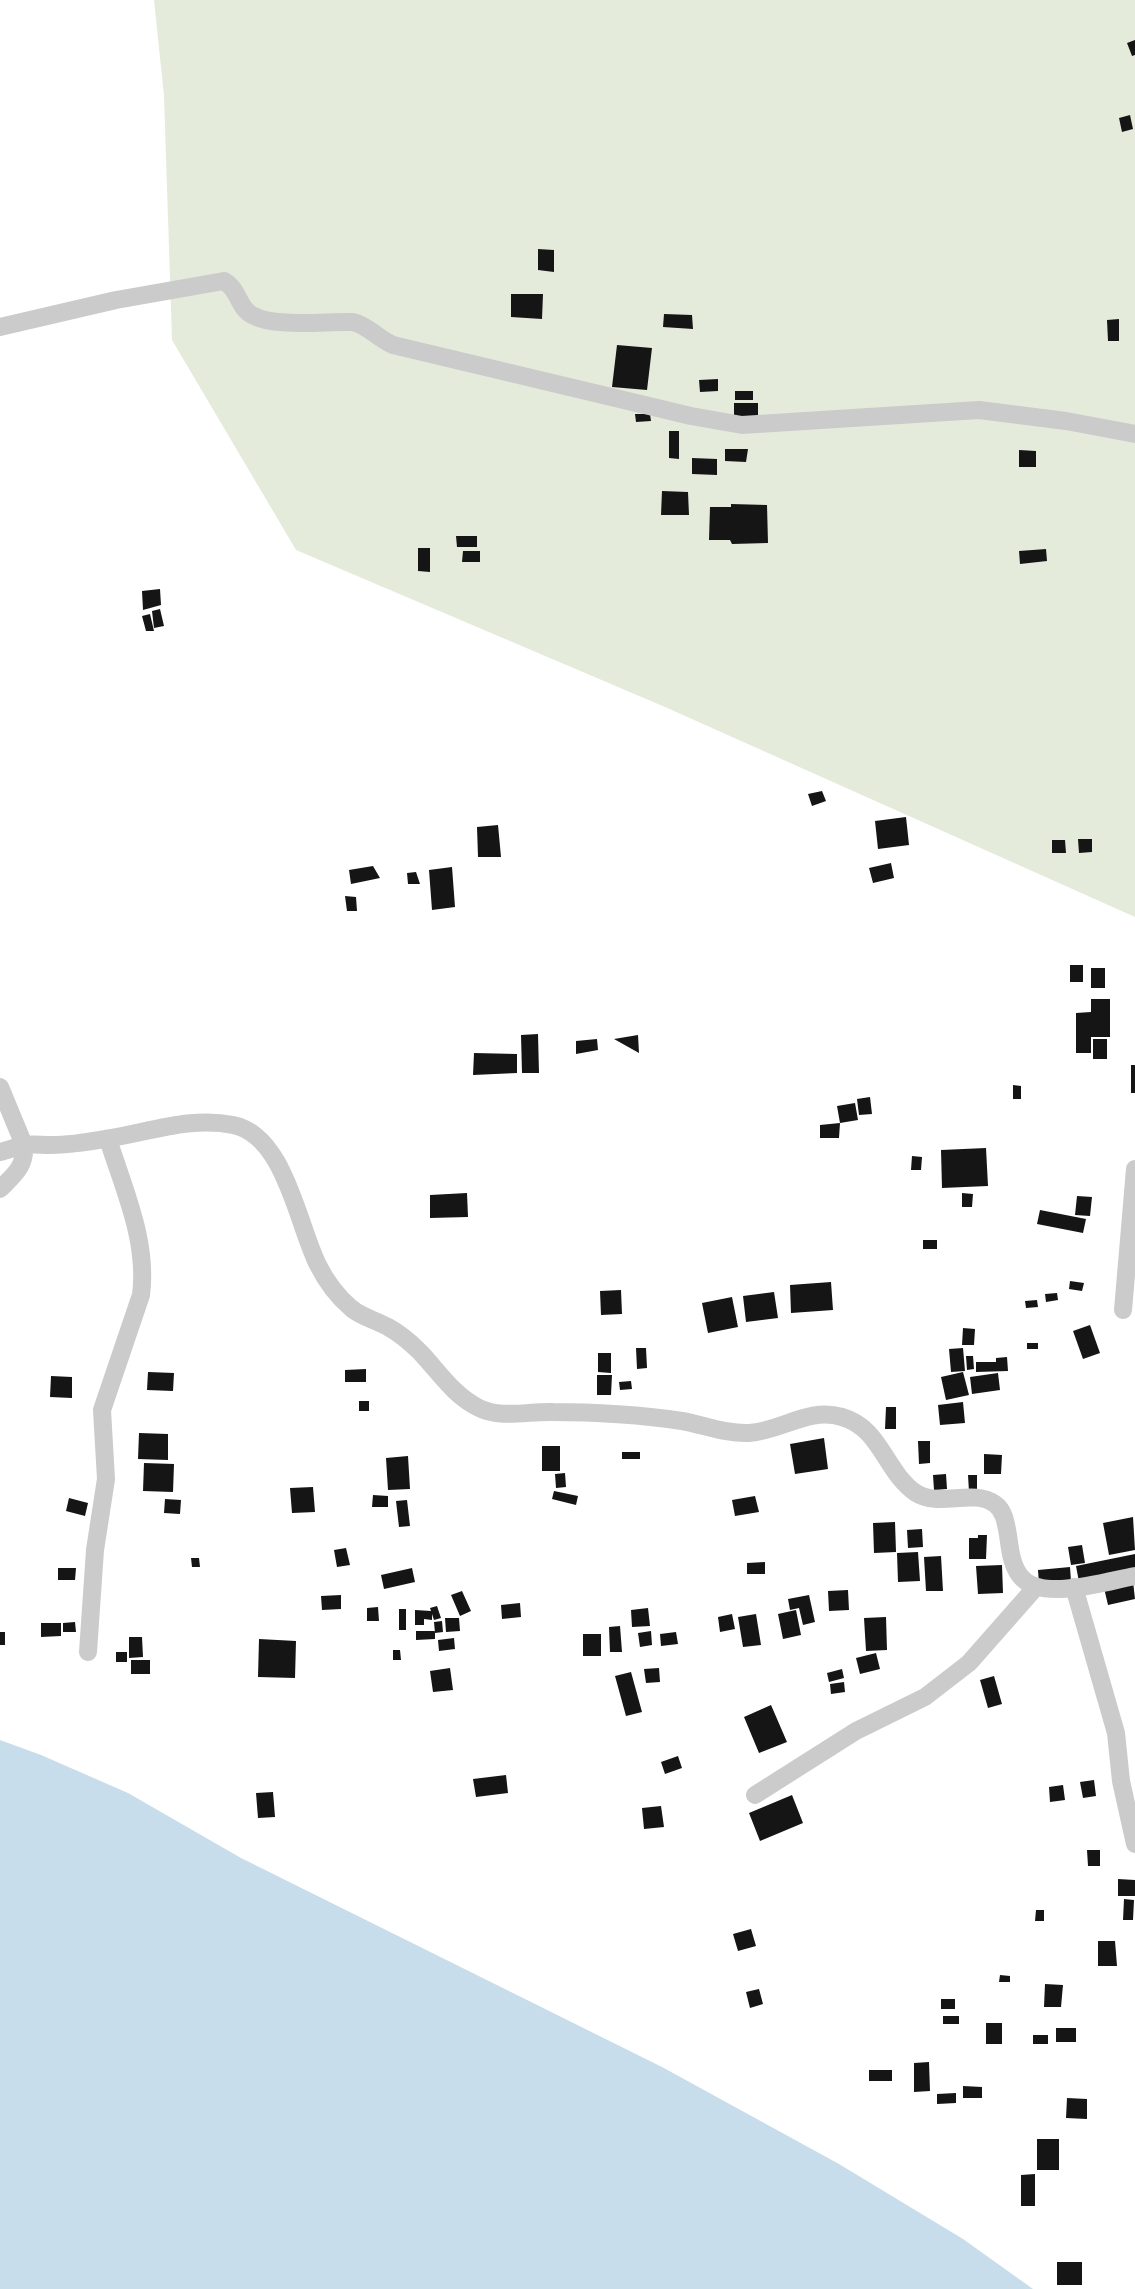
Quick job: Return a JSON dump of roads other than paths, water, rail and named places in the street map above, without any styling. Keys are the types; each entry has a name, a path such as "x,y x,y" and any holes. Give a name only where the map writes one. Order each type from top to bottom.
{"street":[{"path":"0,327 116,300 224,281 232,286 248,314 267,322 353,322 365,325 378,339 393,345 691,416 742,425 979,410 1135,434"},
{"path":"0,1087 24,1145 25,1157 21,1167 0,1189"},
{"path":"0,1152 24,1145 108,1139 179,1124 235,1125 252,1132 279,1168 299,1211 317,1264 332,1288 353,1310 388,1327 419,1351 448,1386 483,1410 507,1414 553,1412 682,1421 711,1429 749,1433 777,1427 804,1416 836,1415 857,1421 877,1440 906,1485 919,1495 942,1500 979,1499 996,1505 1006,1519 1012,1559 1021,1578 1035,1588 1074,1587 1135,1576"},
{"path":"88,1652 95,1550 106,1479 102,1410 141,1295 144,1275 137,1228 108,1139"},
{"path":"1123,1310 1135,1169"},
{"path":"1074,1587 1116,1733 1121,1781 1135,1844"},
{"path":"755,1795 856,1731 925,1697 969,1663 1035,1588"}],"water":[{"path":"0,1740 128,1793 241,1858 662,2067 839,2164 963,2239 1033,2289 0,2289"}]}
